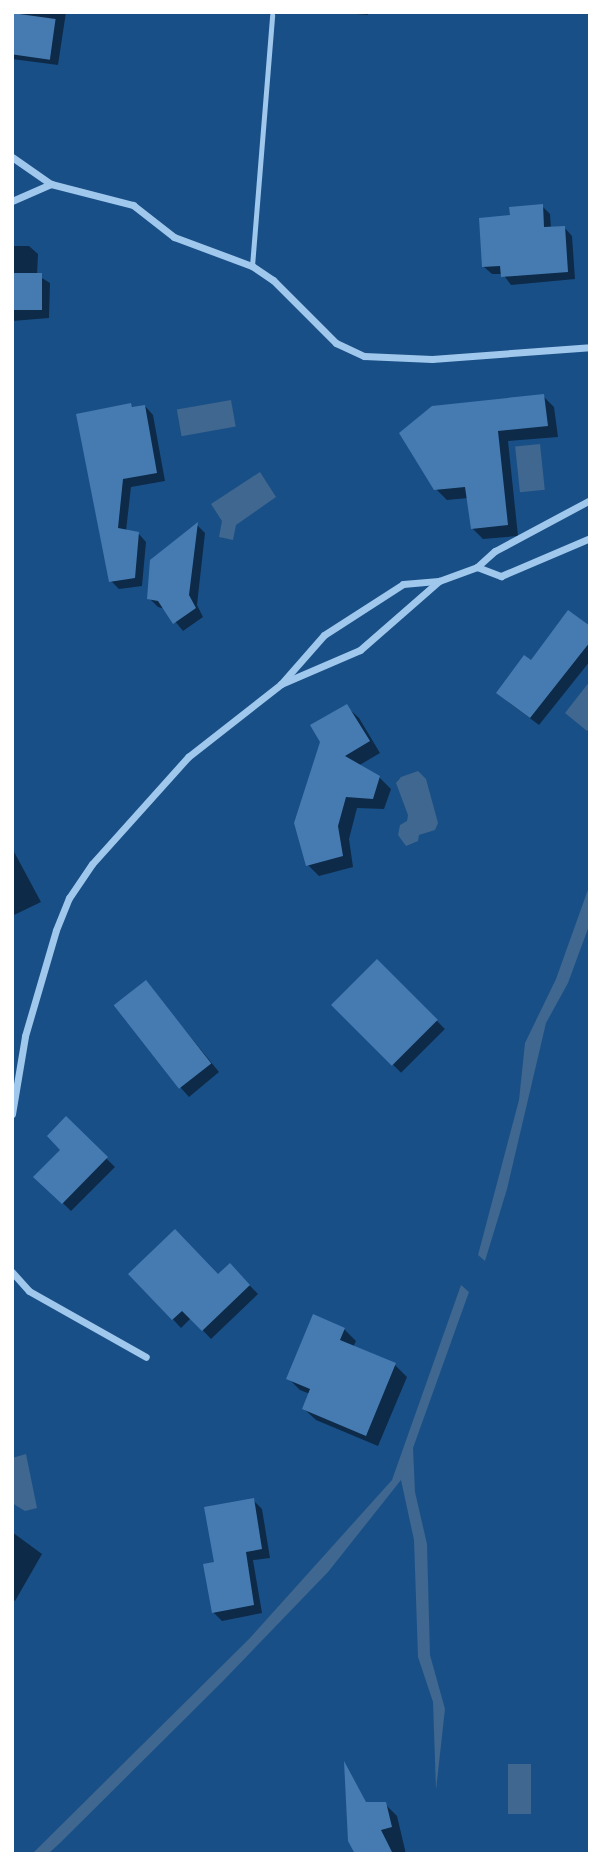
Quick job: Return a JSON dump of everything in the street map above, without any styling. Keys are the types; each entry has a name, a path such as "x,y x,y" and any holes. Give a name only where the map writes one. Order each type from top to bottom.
{"street":[{"path":"12,157 51,184 133,205 174,237 251,266 273,280 336,343 364,356 432,359 590,347"},
{"path":"12,201 51,184"},
{"path":"12,1114 25,1036 55,930 78,883 188,757 281,684 324,635 403,584 439,581 477,567 495,551 590,500"},
{"path":"477,567 501,576 590,538"},
{"path":"281,684 360,650 439,581"},
{"path":"12,1272 29,1291 146,1357"}],"lane":[{"path":"251,266 272,15"}],"water":[{"path":"231,400 236,427 182,436 177,410"},
{"path":"540,444 545,490 520,492 515,447"},
{"path":"260,472 276,497 236,525 233,540 219,537 222,521 211,504"},
{"path":"590,681 590,728 587,731 565,713"},
{"path":"418,771 426,779 438,823 435,830 419,835 418,841 406,846 398,835 400,825 407,821 408,815 396,783 401,777"},
{"path":"590,884 590,923 568,983 546,1023 507,1189 485,1261 478,1255 519,1100 525,1043 556,979"},
{"path":"461,1285 469,1292 413,1448 415,1492 427,1544 430,1655 445,1709 436,1790 433,1702 418,1657 414,1540 401,1480 328,1572 222,1682 48,1854 32,1854 249,1639 392,1480"},
{"path":"26,1454 37,1508 25,1511 12,1503 12,1458"},
{"path":"508,1764 531,1764 531,1814 508,1814"}],"building":[{"path":"12,13 56,19 50,60 12,54"},
{"path":"543,204 544,227 565,226 568,272 501,277 500,266 482,267 479,218 510,215 509,207"},
{"path":"12,273 42,273 42,310 12,310"},
{"path":"544,394 548,426 498,431 508,525 471,529 465,487 434,490 399,433 432,406"},
{"path":"131,403 132,407 145,405 157,473 123,479 118,528 139,532 135,578 109,582 76,414"},
{"path":"198,522 189,595 196,608 173,624 158,601 147,599 150,560"},
{"path":"568,610 590,626 590,642 530,718 496,693 524,655 531,660"},
{"path":"347,704 370,741 345,756 380,776 373,799 346,797 338,826 343,856 306,866 294,823 320,742 310,725"},
{"path":"377,959 438,1020 392,1066 331,1005"},
{"path":"146,980 211,1064 179,1089 114,1005"},
{"path":"66,1116 108,1157 62,1204 33,1177 60,1150 47,1136"},
{"path":"175,1229 218,1274 230,1263 250,1285 202,1331 182,1311 172,1320 128,1274"},
{"path":"313,1314 345,1328 340,1340 396,1363 366,1436 302,1409 310,1389 286,1379"},
{"path":"254,1498 262,1549 246,1552 254,1605 212,1613 203,1564 214,1562 204,1507"},
{"path":"344,1761 366,1802 386,1802 392,1827 381,1830 393,1854 355,1854 348,1841"}]}
